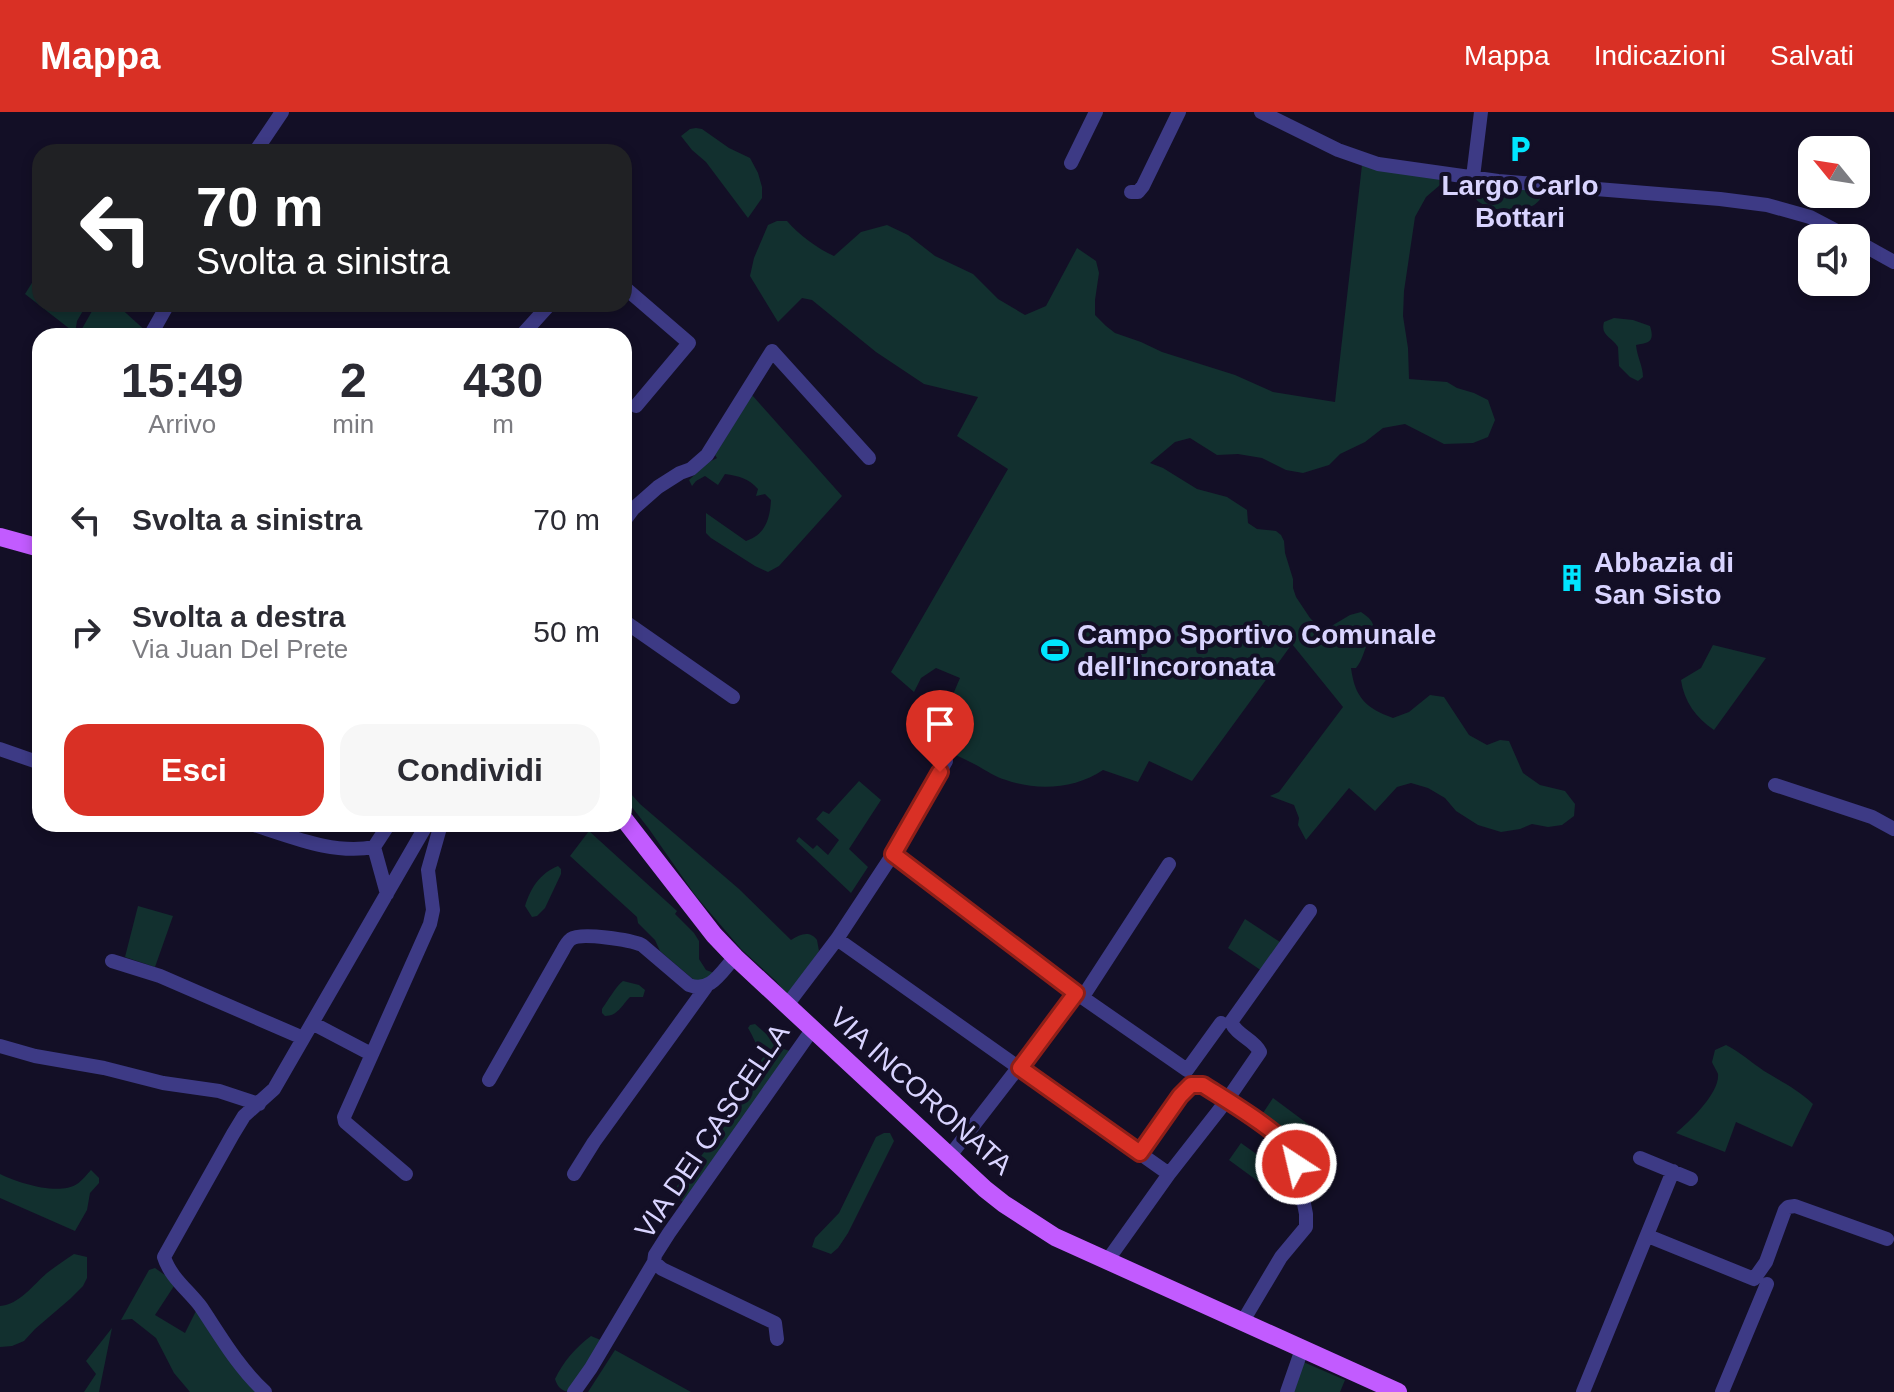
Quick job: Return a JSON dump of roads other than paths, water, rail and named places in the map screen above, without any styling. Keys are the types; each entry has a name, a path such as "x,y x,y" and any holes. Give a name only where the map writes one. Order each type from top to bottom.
{"main road":[{"path":"0,537 32,546"},
{"name":"VIA INCORONATA","path":"632,829 714,935 735,957 949,1157 1004,1204 1055,1237 1398,1392"}],"street":[{"path":"260,144 282,112"},
{"path":"1071,163 1096,112"},
{"path":"1131,192 1138,192 1143,186 1179,112"},
{"path":"1261,112 1338,150 1378,164 1498,181 1767,205 1823,224"},
{"path":"1473,177 1481,112"},
{"path":"1870,249 1894,262"},
{"path":"632,294 689,343 636,406"},
{"path":"528,328 543,312"},
{"path":"632,510 658,487 691,469 707,455 772,351 869,458"},
{"path":"632,627 733,697"},
{"path":"0,749 32,760"},
{"path":"787,1005 837,939 893,854 946,761"},
{"path":"1775,785 1872,817 1894,829"},
{"path":"278,832 328,847 358,850 374,847 384,832"},
{"path":"265,1392 242,1368 200,1306 167,1267 164,1257 244,1116 274,1089 422,832"},
{"path":"406,1174 345,1122 344,1117 430,924 433,910 428,870 439,832"},
{"path":"374,847 387,894"},
{"path":"893,854 1079,996 1187,1070 1221,1023"},
{"path":"949,1157 1079,996 1169,864"},
{"path":"1107,1261 1260,1052 1231,1022 1310,911"},
{"path":"489,1080 572,938 582,936 634,941 689,985 706,987"},
{"path":"837,939 1169,1174"},
{"path":"574,1174 706,987 735,957"},
{"path":"112,961 160,976 303,1038"},
{"path":"312,1023 371,1054"},
{"name":"VIA DEI CASCELLA","path":"574,1392 669,1233 812,1030"},
{"path":"0,1046 163,1083 219,1091 259,1104"},
{"path":"1140,1153 1191,1085 1203,1085 1227,1100 1287,1143 1294,1153 1306,1227 1281,1257 1243,1321"},
{"path":"1640,1158 1691,1179"},
{"path":"1583,1392 1673,1171"},
{"path":"1648,1236 1749,1279 1754,1279 1766,1262 1788,1207 1795,1206 1887,1239"},
{"name":"VIA DEI CASCELLA","path":"654,1262 662,1269 775,1323 777,1339"},
{"path":"1722,1392 1767,1284"},
{"path":"1287,1392 1302,1349"}],"place":[{"name":"Largo Carlo Bottari","path":"1520,149"},
{"name":"Abbazia di San Sisto","path":"1572,578"},
{"name":"Campo Sportivo Comunale dell'Incoronata","path":"1055,650"}]}
